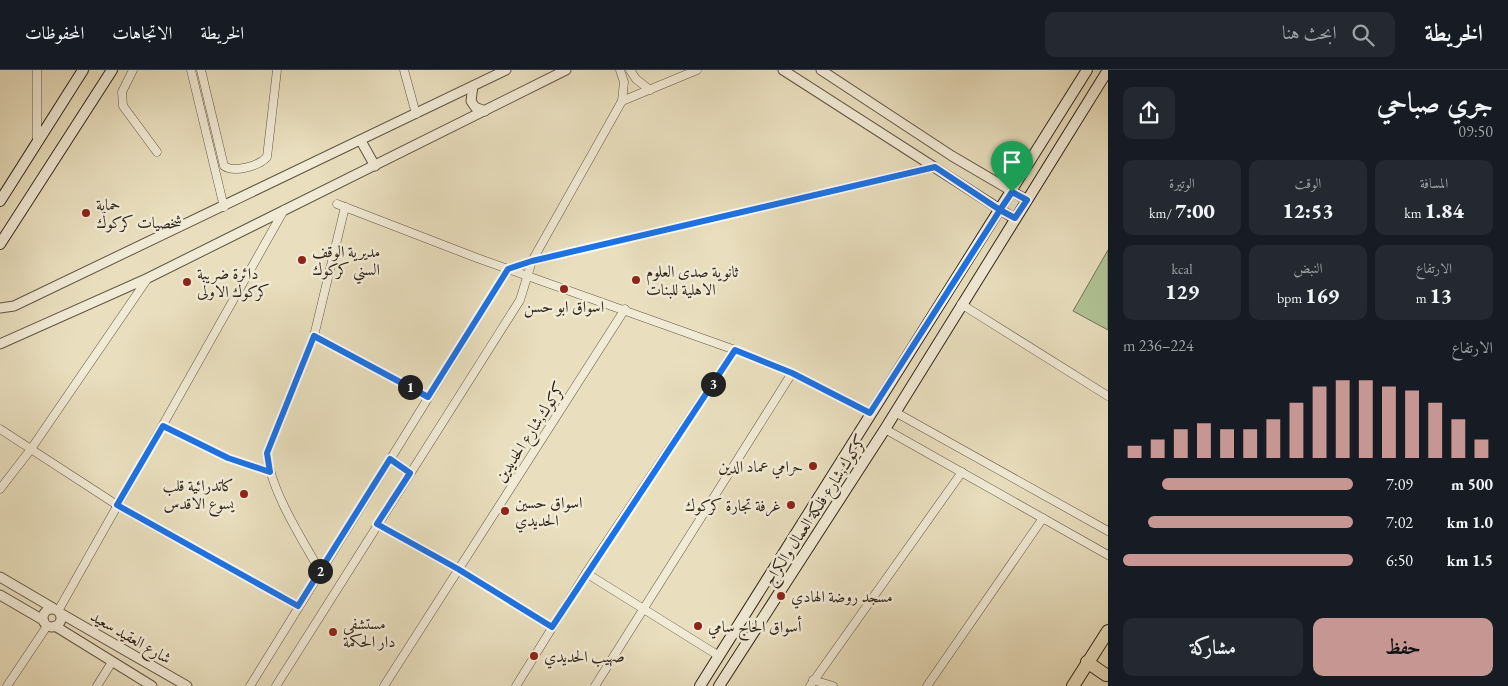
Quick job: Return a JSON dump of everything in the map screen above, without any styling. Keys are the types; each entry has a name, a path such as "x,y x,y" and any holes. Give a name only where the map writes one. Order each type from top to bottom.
{"highway":[{"path":"1073,686 1108,631"},
{"path":"1087,662 1104,678"}],"main road":[{"path":"0,201 82,70"},
{"path":"0,244 112,70"},
{"name":"كركوك,شارع فلكة العمال والكراج","path":"700,686 1087,70"},
{"name":"كركوك,شارع فلكة العمال والكراج","path":"719,686 896,412 961,304 1108,70"}],"street":[{"path":"37,70 37,141"},
{"path":"133,70 122,92 123,106 157,152"},
{"path":"191,70 224,207"},
{"path":"201,70 224,166 234,169 257,164 267,157 278,70"},
{"path":"404,70 416,114"},
{"path":"0,308 14,306 224,207 506,70"},
{"path":"0,344 148,278 566,70"},
{"path":"276,686 520,300 532,261 622,102 624,82 620,70"},
{"path":"630,70 636,79 650,90"},
{"path":"622,102 697,70"},
{"path":"783,70 1015,218"},
{"path":"821,70 1027,200"},
{"path":"473,86 472,101 475,107 485,111"},
{"path":"361,141 374,166"},
{"path":"250,686 508,269 532,261 935,167"},
{"path":"320,571 292,522 270,472 267,453 314,336 341,205 508,269 625,309 735,350 792,373 870,413"},
{"path":"57,611 284,210"},
{"path":"0,489 31,449 148,278"},
{"path":"961,304 1108,396"},
{"name":"كركوك,شارع الحديدين","path":"384,686 625,309"},
{"path":"314,336 428,397"},
{"path":"516,686 586,574 735,350"},
{"path":"595,686 792,373"},
{"path":"896,412 1108,531"},
{"path":"163,426 228,458 270,472"},
{"path":"0,429 117,505 298,606"},
{"path":"885,429 1108,555"},
{"path":"390,459 410,473"},
{"path":"833,686 812,683 962,472"},
{"path":"927,686 1043,518"},
{"path":"377,524 458,569 552,627"},
{"path":"586,574 719,656"},
{"name":"شارع العقيد سعيد","path":"0,577 187,686"},
{"name":"شارع العقيد سعيد","path":"0,595 152,686"},
{"path":"7,686 48,624 61,620 57,611"},
{"path":"48,624 44,612 57,611"},
{"path":"97,686 112,662"}],"green space":[{"path":"1108,250 1108,330 1073,311"}],"place":[{"name":"حماية شخصيات كركوك","path":"86,213"},
{"name":"مديرية الوقف السني كركوك","path":"302,260"},
{"name":"ثانوية صدى العلوم الاهلية للبنات","path":"636,280"},
{"name":"دائرة ضريبة كركوك الاولى","path":"187,282"},
{"name":"اسواق ابو حسن","path":"564,289"},
{"name":"حرامي عماد الدين","path":"813,466"},
{"name":"كاتدرائية قلب يسوع الاقدس","path":"244,494"},
{"name":"غرفة تجارة كركوك","path":"791,505"},
{"name":"اسواق حسين الحديدي","path":"505,511"},
{"name":"مسجد روضة الهادي","path":"781,596"},
{"name":"أسواق الحاج سامي","path":"698,626"},
{"name":"مستشفى دار الحكمة","path":"333,632"},
{"name":"صهيب الحديدي","path":"534,656"}],"route":[{"path":"1012,192 1000,210 935,167 532,261 508,269 428,397 314,336 267,453 267,464 270,472 228,458 163,426 117,505 298,606 358,514 390,459 410,473 377,524 458,569 552,627 735,350 792,373 870,413 1000,210 1015,218 1027,200 1012,192"}]}
